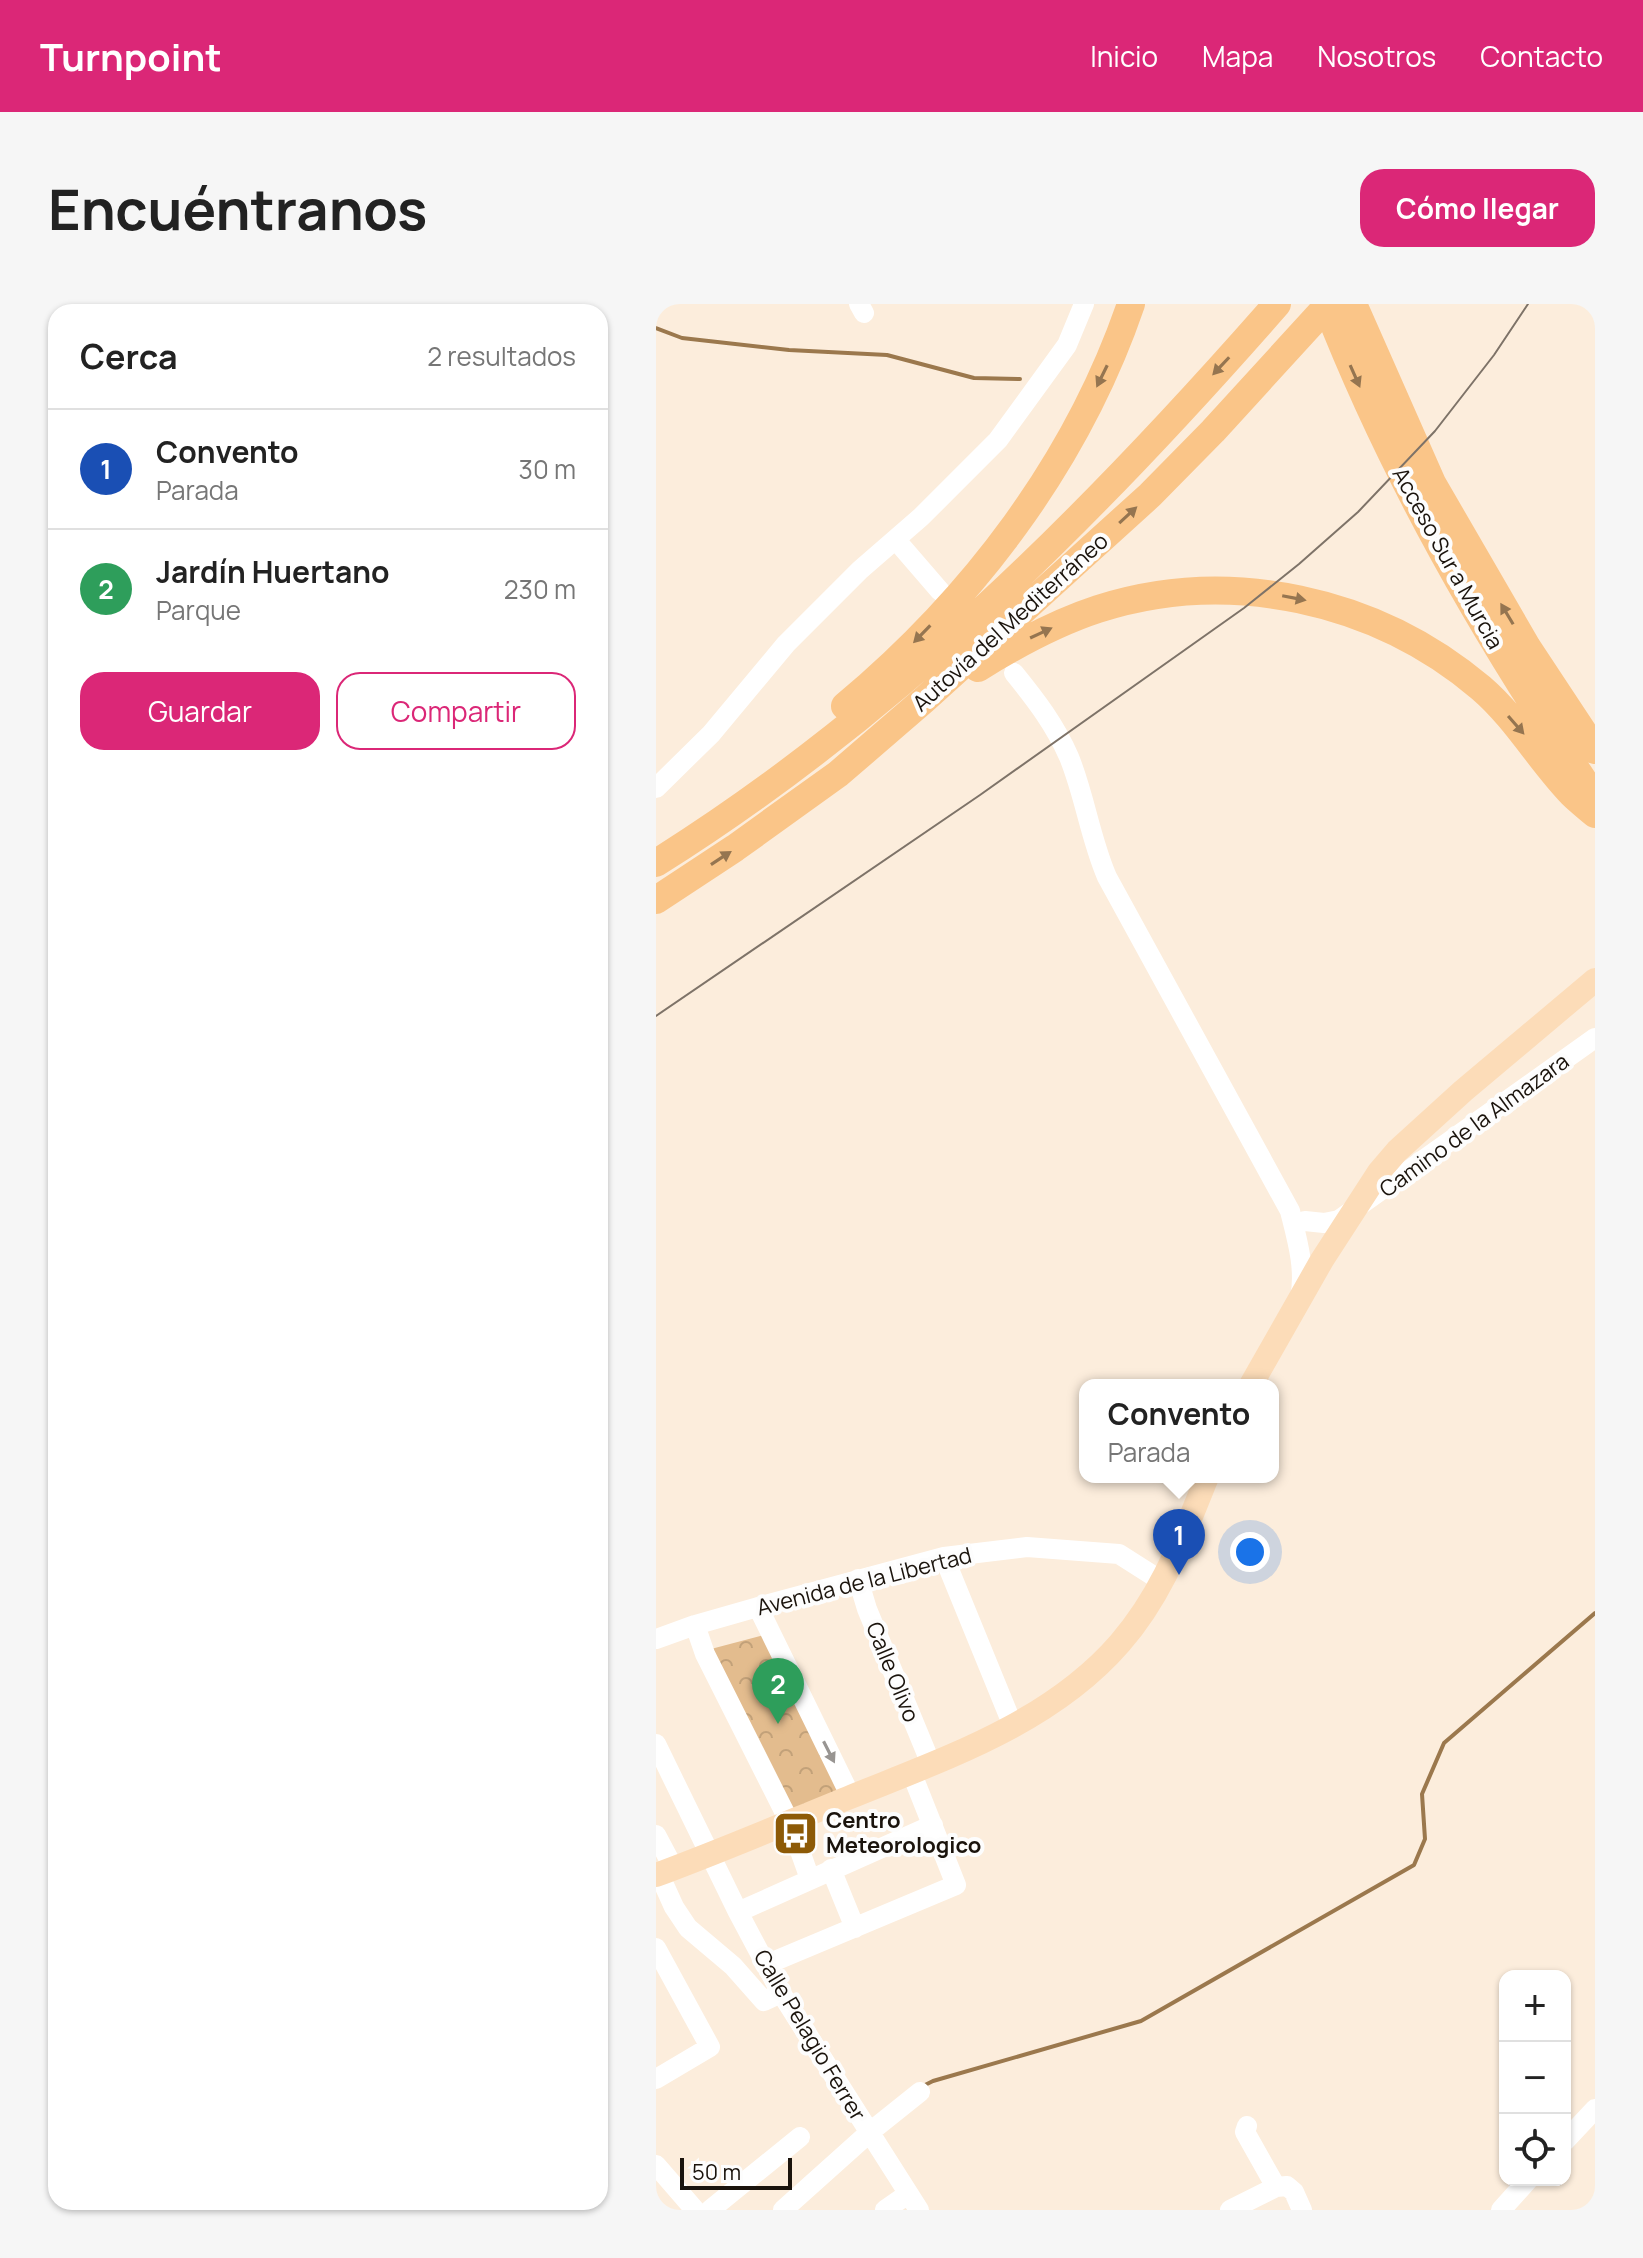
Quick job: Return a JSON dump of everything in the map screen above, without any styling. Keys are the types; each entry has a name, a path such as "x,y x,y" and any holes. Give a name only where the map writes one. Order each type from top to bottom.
{"highway":[{"path":"656,848 730,798 842,709 947,609 1017,523 1052,472 1114,351 1131,304"},
{"name":"Autovía del Mediterráneo","path":"656,900 838,774 925,699 1150,495 1328,304"},
{"name":"Acceso Sur a Murcia","path":"1328,304 1375,421 1455,577 1511,672 1595,797"},
{"path":"656,863 794,768 913,674 1032,566 1275,306"},
{"name":"Acceso Sur a Murcia","path":"1357,312 1439,495 1519,634 1595,750"},
{"path":"925,699 1009,649 1097,610 1181,592 1238,591 1276,595 1358,616 1429,650 1482,689 1513,721 1571,793 1595,814"}],"main road":[{"path":"1254,1379 1324,1256 1379,1172 1424,1125 1595,980"},
{"path":"663,1873 921,1769 1013,1726 1051,1702 1119,1645 1146,1609 1163,1582 1204,1483"}],"street":[{"path":"656,788 711,734 786,644 998,440 1067,345 1084,304"},
{"path":"896,540 940,591"},
{"path":"1014,673 1057,732 1072,767 1094,845 1107,877 1297,1216 1320,1240 1324,1256 1307,1256 1298,1247"},
{"name":"Camino de la Almazara","path":"1297,1216 1314,1223 1332,1222 1352,1212 1595,1038"},
{"path":"1297,1216 1302,1277 1299,1300"},
{"name":"Avenida de la Libertad","path":"656,1639 758,1607 944,1557 1027,1547 1119,1554 1163,1582"},
{"path":"944,1557 1013,1726"},
{"name":"Calle Olivo","path":"855,1928 956,1885 933,1825 921,1769 858,1579"},
{"path":"758,1607 851,1797"},
{"path":"695,1625 705,1654 790,1823 810,1879"},
{"name":"Calle Pelagio Ferrer","path":"656,1744 765,1965 914,2202"},
{"path":"738,1912 933,1825"},
{"path":"656,1835 663,1873 674,1907 688,1928 733,1966 764,2001 781,1993"},
{"path":"765,1965 855,1928 831,1869"},
{"path":"656,1948 710,2047 656,2079"},
{"path":"793,2207 870,2132 920,2092"},
{"path":"1571,2135 1595,2109"},
{"path":"1247,2126 1245,2132 1276,2187"},
{"path":"710,2210 800,2137"},
{"path":"656,2165 695,2210"},
{"path":"1230,2210 1276,2187 1287,2186 1294,2192 1302,2210"},
{"path":"1501,2210 1523,2186"},
{"path":"885,2210 914,2202"}],"green space":[{"path":"764,1635 845,1798 797,1818 711,1649"}],"waterway":[{"path":"656,328 682,338 789,350 887,355 974,378 1020,379"},
{"path":"923,2086 1141,2021 1414,1865 1425,1839 1422,1794 1444,1743 1595,1613"}],"tram line":[{"path":"656,1016 980,795 1244,608 1299,564 1358,512 1435,431 1494,355 1528,304"}],"place":[{"name":"Convento","path":"1179,1575"},
{"name":"Jardín Huertano","path":"778,1724"},
{"name":"Centro Meteorologico","path":"795,1833"}]}
